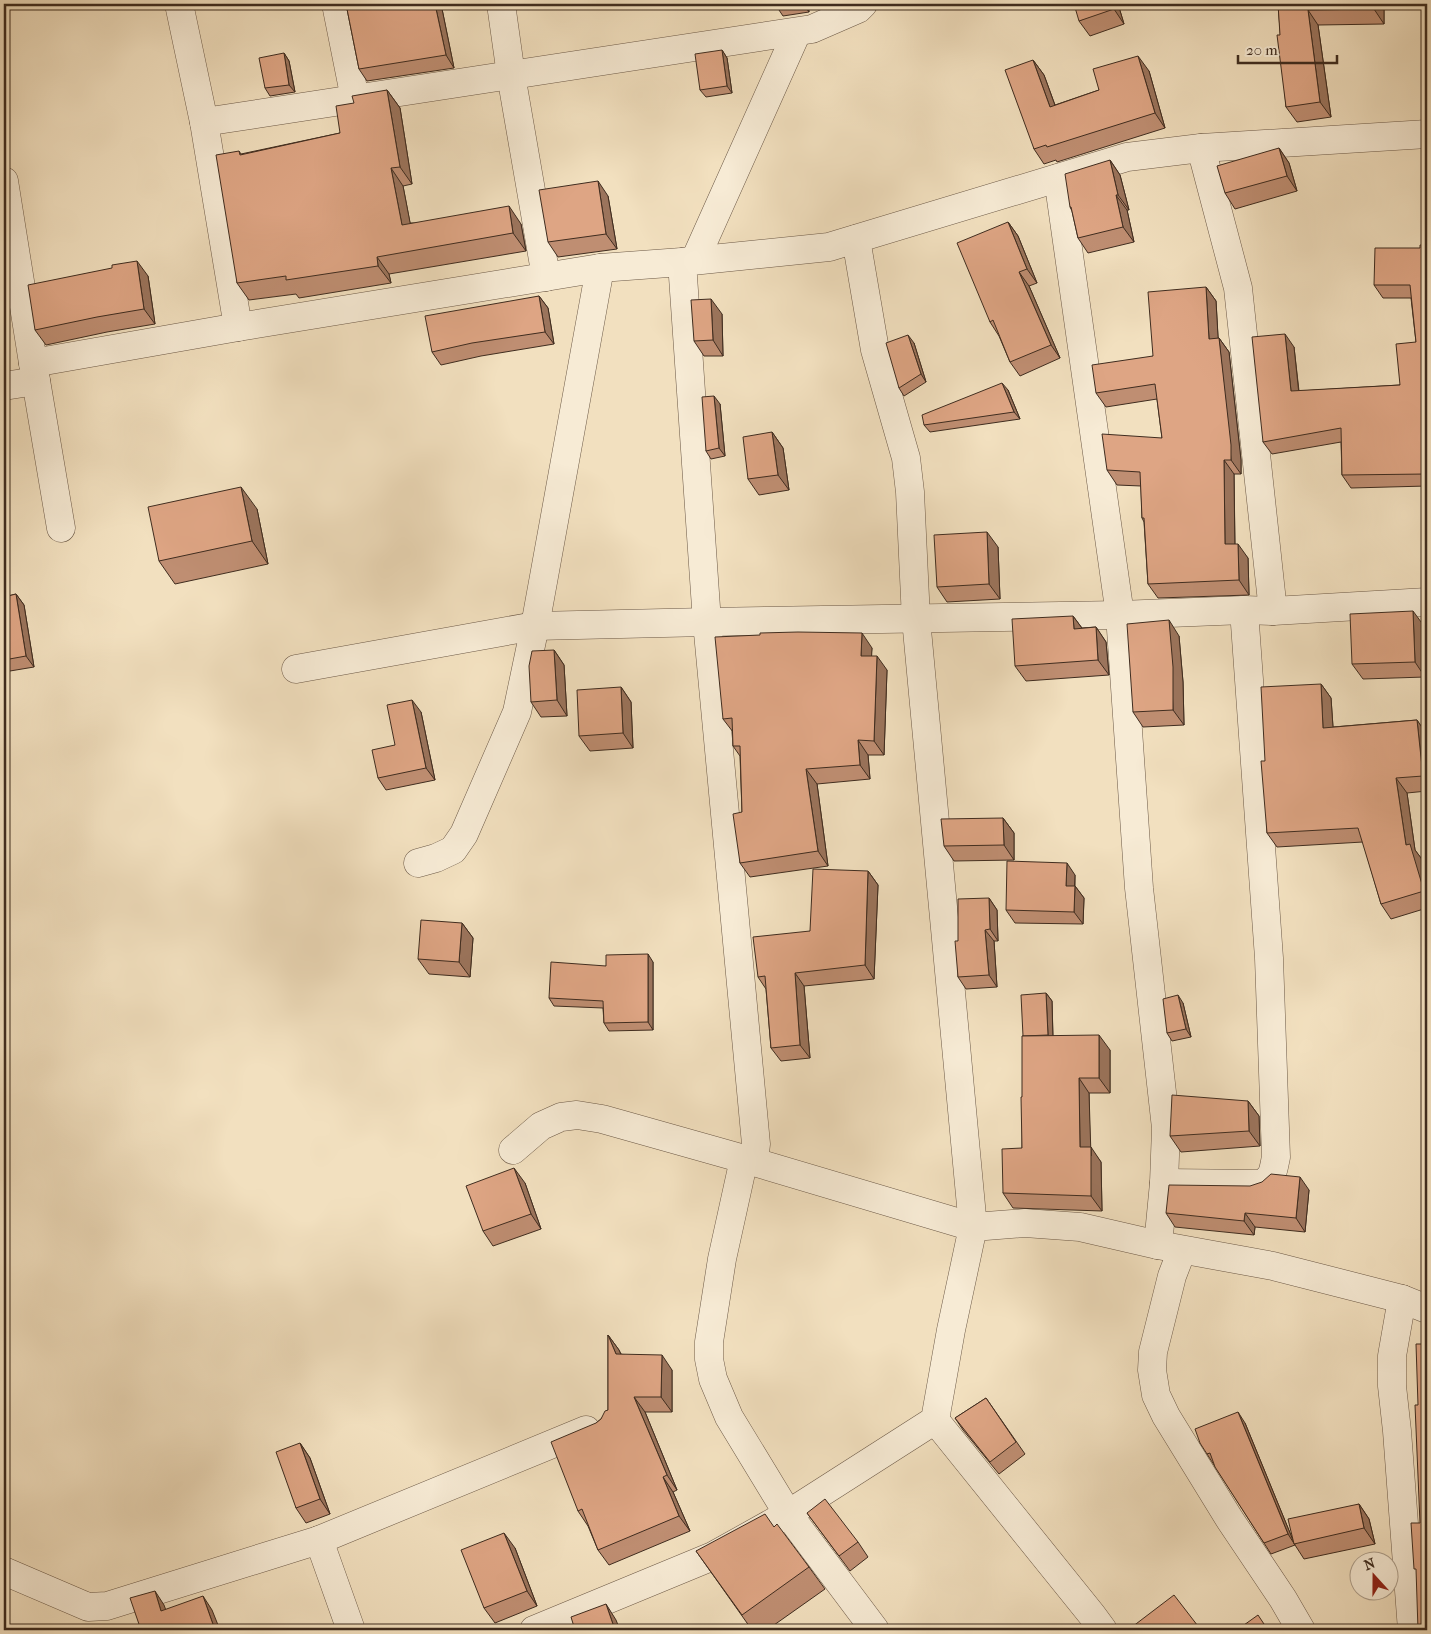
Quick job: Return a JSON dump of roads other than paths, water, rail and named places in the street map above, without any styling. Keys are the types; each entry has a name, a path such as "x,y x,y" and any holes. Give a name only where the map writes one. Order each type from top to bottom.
{"street":[{"path":"179,4 204,122 238,327"},
{"path":"336,4 355,99"},
{"path":"501,4 511,75 546,277"},
{"path":"204,122 812,30 858,9 864,4"},
{"path":"797,32 689,261 707,622 756,1144 749,1160 722,1259 709,1342 709,1359 712,1379 729,1417 788,1514 875,1630"},
{"path":"4,386 34,372 238,327 600,268 829,247 1127,157 1201,148 1427,134"},
{"path":"1201,148 1238,288 1273,611"},
{"path":"1058,178 1120,615 1139,888 1166,1128 1164,1183 1172,1276 1153,1352 1152,1370 1156,1394 1166,1416 1230,1520 1283,1598 1301,1630"},
{"path":"4,181 61,528"},
{"path":"534,1630 713,1556 788,1514 857,1468 935,1420 951,1330 973,1227 916,619 913,528 906,458 875,350 856,239"},
{"path":"418,863 436,858 453,850 464,834 517,712 535,626 600,268"},
{"path":"296,669 535,626 1120,615 1244,610 1273,611 1427,602"},
{"path":"1164,1183 1260,1184 1268,1181 1273,1173 1276,1156 1269,958 1244,610"},
{"path":"513,1150 541,1126 562,1118 577,1115 602,1119 749,1160 973,1227 1025,1223 1080,1227 1170,1248 1273,1266 1402,1299 1427,1309"},
{"path":"1402,1299 1392,1356 1392,1386 1412,1630"},
{"path":"935,1420 1092,1615 1102,1630"},
{"path":"4,1571 88,1607 107,1606 319,1540 600,1424"},
{"path":"319,1540 351,1630"}]}
